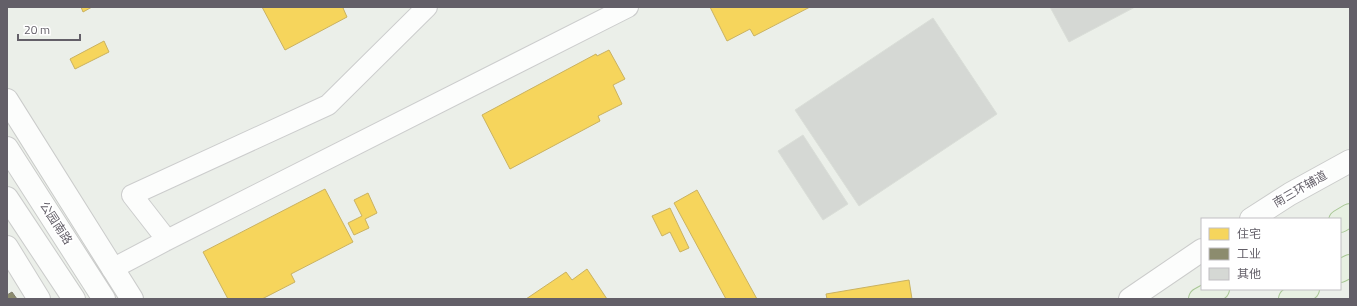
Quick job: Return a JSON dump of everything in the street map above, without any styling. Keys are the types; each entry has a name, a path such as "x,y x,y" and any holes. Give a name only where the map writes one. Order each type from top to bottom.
{"highway":[{"path":"1341,220 1350,215"},
{"path":"1341,270 1350,266"},
{"path":"1200,299 1216,290"},
{"path":"1290,299 1306,290"}],"main road":[{"path":"7,100 132,299"},
{"name":"公园南路","path":"7,148 104,299"},
{"name":"南三环辅道","path":"1253,218 1290,194 1350,161"},
{"path":"7,198 74,299"},
{"path":"7,248 39,299"},
{"path":"1130,299 1201,251"}],"street":[{"path":"167,240 132,195 328,105 427,7"},
{"path":"112,269 628,7"}],"building: 住宅":[{"path":"81,7 92,7 83,12"},
{"path":"262,7 346,7 343,8 347,17 285,50"},
{"path":"710,7 810,7 754,36 750,29 727,41"},
{"path":"104,41 109,52 75,69 70,59"},
{"path":"609,50 625,79 613,85 622,104 598,116 600,121 510,169 482,115 596,54 597,56"},
{"path":"325,189 353,242 291,274 295,282 262,299 228,299 203,252"},
{"path":"697,190 757,299 726,299 674,203"},
{"path":"368,193 377,213 365,219 369,228 354,235 348,223 362,216 354,200"},
{"path":"670,208 689,248 680,252 670,232 662,236 652,216"},
{"path":"587,269 607,299 526,299 566,272 572,280"},
{"path":"909,280 912,299 827,299 826,294"}],"building: 工业":[{"path":"12,292 17,299 7,299 7,295"}],"building: 其他":[{"path":"1050,7 1135,7 1069,42"},
{"path":"933,18 997,114 859,206 795,110"},
{"path":"803,135 848,204 823,220 778,151"}]}
